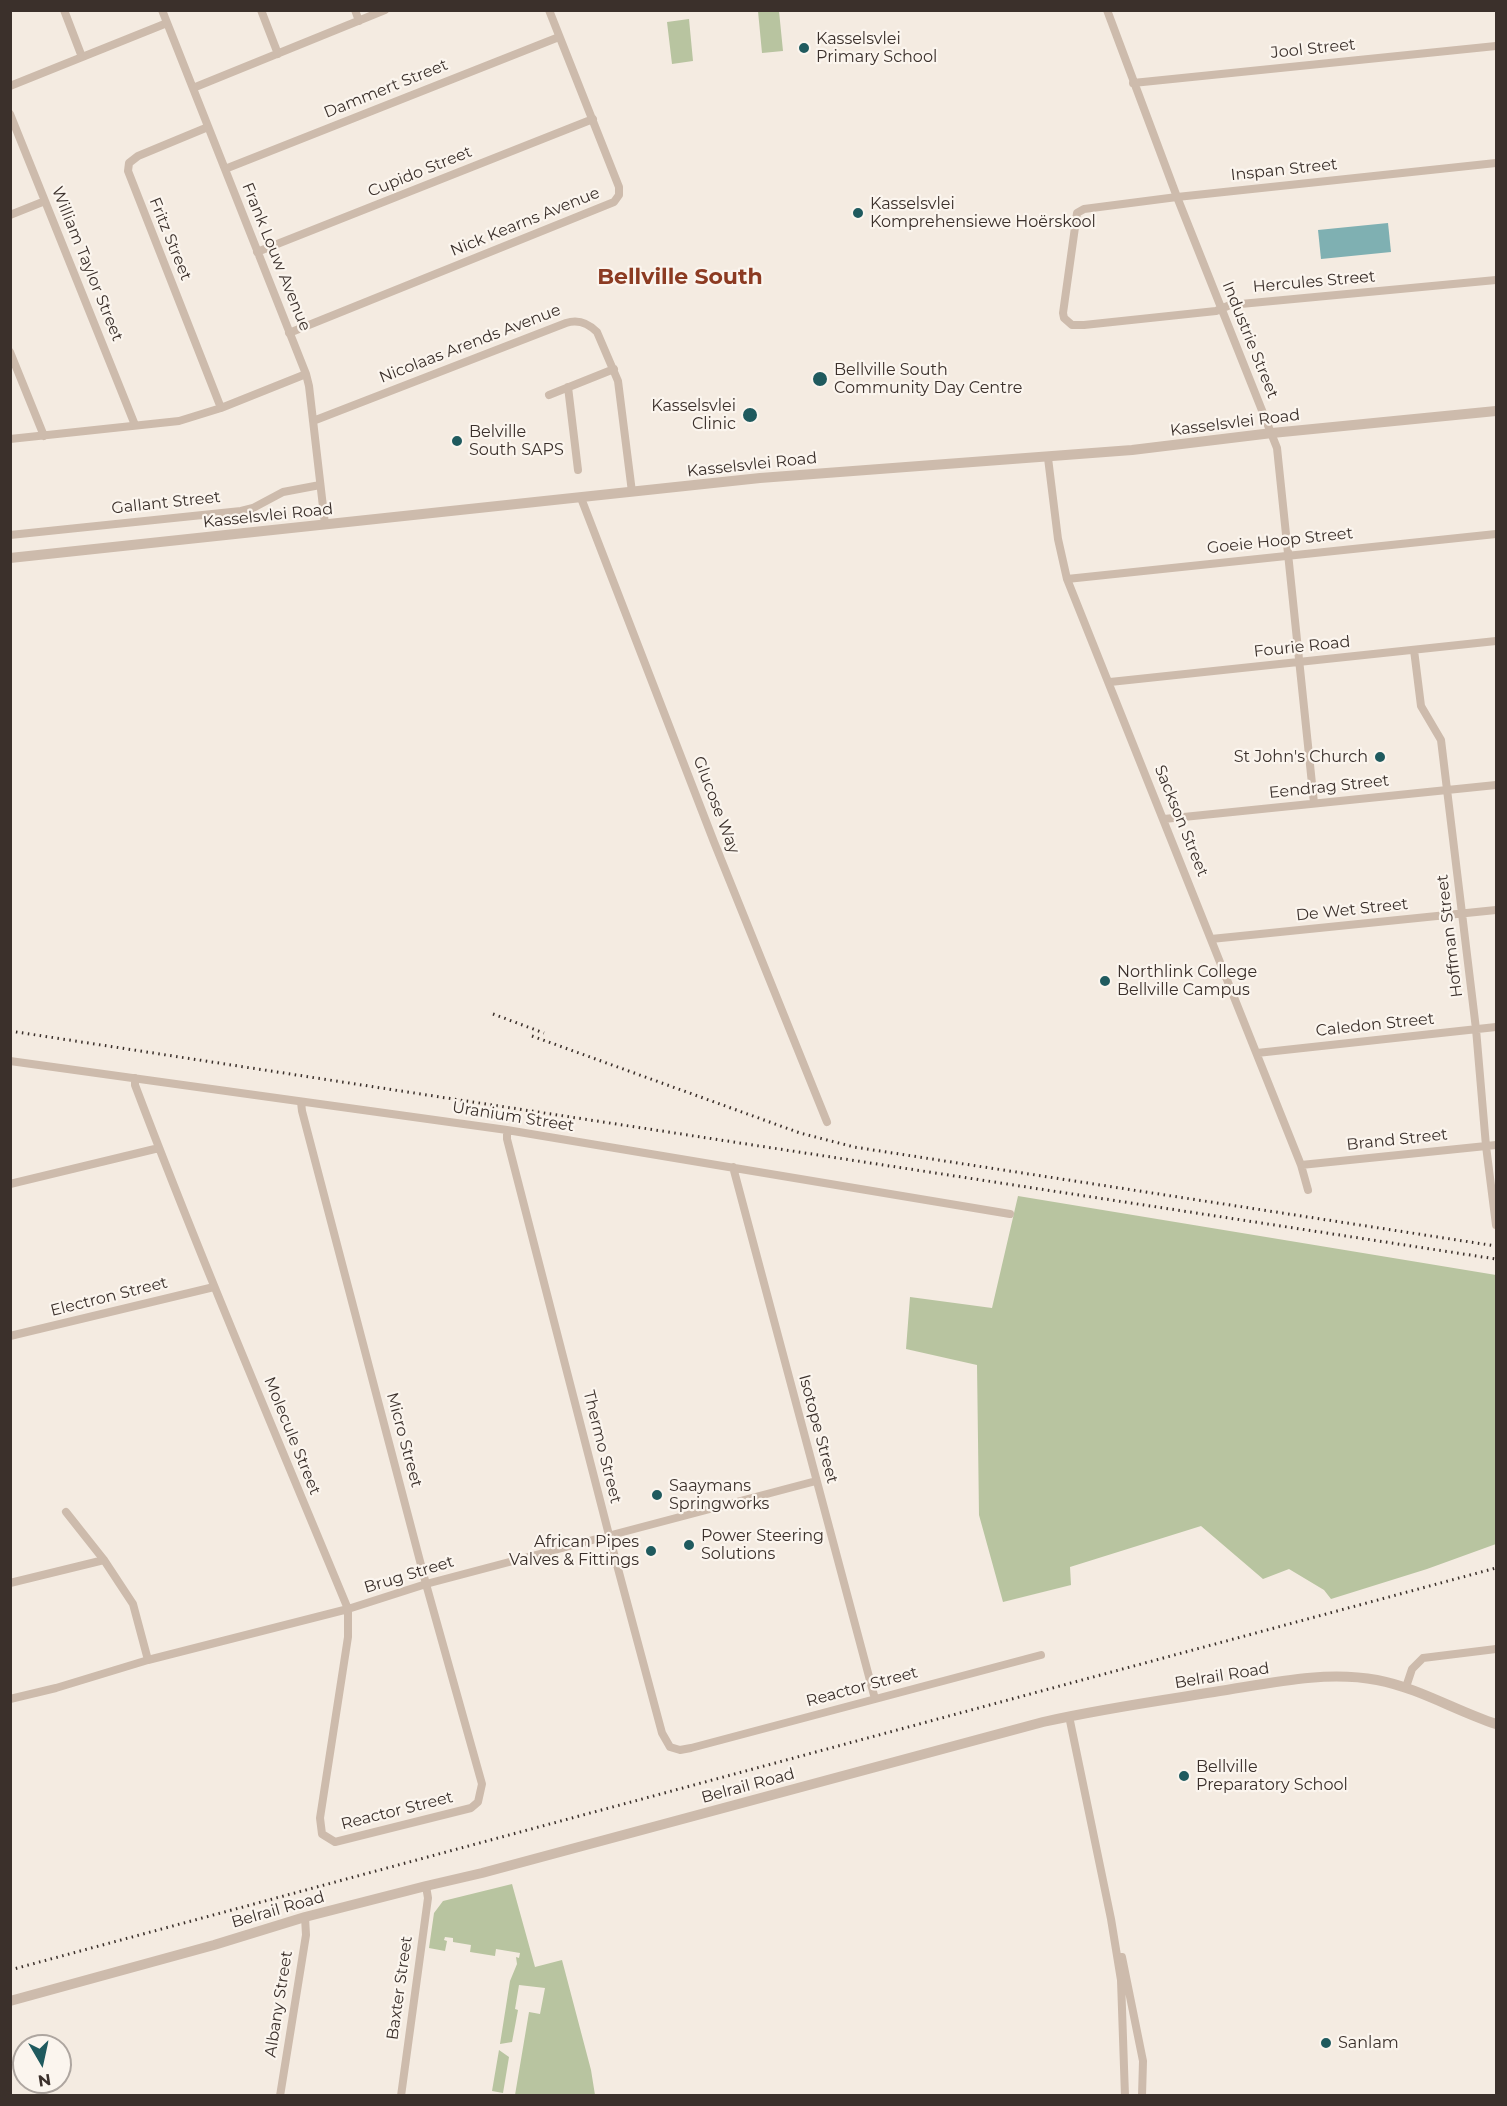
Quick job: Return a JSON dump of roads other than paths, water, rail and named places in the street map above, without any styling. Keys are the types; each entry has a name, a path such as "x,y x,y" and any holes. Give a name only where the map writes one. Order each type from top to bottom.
{"street":[{"path":"64,10 82,57"},
{"name":"Frank Louw Avenue","path":"162,10 306,374 325,524"},
{"path":"261,10 278,54"},
{"path":"355,10 359,21"},
{"path":"193,88 385,10"},
{"name":"Nick Kearns Avenue","path":"289,333 614,202 619,187 549,10"},
{"name":"Industrie Street","path":"1107,10 1133,83 1277,448 1314,803"},
{"path":"10,86 167,23"},
{"name":"Dammert Street","path":"225,169 559,37"},
{"name":"Jool Street","path":"1133,83 1497,45"},
{"name":"Cupido Street","path":"257,252 593,119"},
{"name":"William Taylor Street","path":"12,120 135,425"},
{"name":"Fritz Street","path":"208,127 132,159 128,171 221,408"},
{"name":"Inspan Street","path":"1077,213 1089,207 1177,196 1497,164"},
{"path":"10,215 45,201"},
{"name":"Hercules Street","path":"1077,213 1062,307 1064,318 1072,325 1084,326 1216,311 1231,305 1497,280"},
{"name":"Nicolaas Arends Avenue","path":"313,421 570,321 584,323 597,332 614,369 622,398 632,492"},
{"path":"10,352 44,435"},
{"path":"549,394 614,369"},
{"path":"10,439 179,421 221,408 306,374"},
{"path":"568,387 578,470"},
{"name":"Kasselsvlei Road","path":"10,558 824,472 1048,458 1497,411"},
{"name":"Sackson Street","path":"1048,458 1058,539 1067,579 1257,1053 1301,1165 1308,1190"},
{"name":"Gallant Street","path":"10,535 242,511 254,508 283,492 320,485"},
{"name":"Glucose Way","path":"581,498 717,850 827,1122"},
{"name":"Goeie Hoop Street","path":"1067,579 1497,534"},
{"name":"Fourie Road","path":"1110,682 1497,641"},
{"name":"Hoffman Street","path":"1414,650 1421,706 1441,740 1497,1226"},
{"name":"Eendrag Street","path":"1164,819 1497,785"},
{"name":"De Wet Street","path":"1211,939 1497,910"},
{"name":"Caledon Street","path":"1257,1053 1497,1027"},
{"name":"Uranium Street","path":"10,1061 507,1130 1010,1214"},
{"name":"Molecule Street","path":"135,1078 135,1086 214,1287 348,1609 348,1637 320,1818"},
{"name":"Micro Street","path":"301,1102 426,1584 482,1784"},
{"name":"Thermo Street","path":"507,1130 507,1139 662,1733 670,1747 680,1750 691,1748"},
{"name":"Brand Street","path":"1301,1165 1497,1145"},
{"path":"10,1184 159,1148"},
{"name":"Isotope Street","path":"733,1167 875,1700"},
{"name":"Electron Street","path":"10,1336 214,1287"},
{"name":"Brug Street","path":"10,1699 56,1688 148,1660 348,1609 426,1584 816,1481"},
{"path":"66,1512 104,1560 133,1604 148,1660"},
{"path":"10,1583 104,1560"},
{"path":"1406,1687 1414,1667 1423,1658 1497,1649"},
{"name":"Reactor Street","path":"691,1748 1041,1655"},
{"name":"Belrail Road","path":"10,2001 214,1945 304,1917 483,1873 1069,1716 1312,1677 1359,1677 1406,1687 1497,1724"},
{"path":"1069,1716 1111,1919 1121,1980 1125,2096"},
{"name":"Reactor Street","path":"320,1818 320,1831 324,1837 330,1841 342,1841 471,1808 478,1802 482,1784"},
{"name":"Baxter Street","path":"400,2096 428,1898 426,1886"},
{"name":"Albany Street","path":"280,2096 306,1935 304,1917"},
{"path":"1111,1919 1131,1993 1143,2061 1142,2096"}],"water":[{"path":"1388,223 1391,252 1321,259 1318,230"}],"railway":[{"path":"493,1014 544,1033"},
{"path":"10,1031 1496,1259"},
{"path":"532,1036 800,1133 854,1147 1496,1246"},
{"path":"10,1970 1496,1568"}],"place":[{"name":"Kasselsvlei Primary School","path":"804,48"},
{"name":"Kasselsvlei Komprehensiewe Hoërskool","path":"858,213"},
{"name":"Bellville South Community Day Centre","path":"820,379"},
{"name":"Kasselsvlei Clinic","path":"750,415"},
{"name":"Belville South SAPS","path":"457,441"},
{"name":"St John's Church","path":"1380,757"},
{"name":"Northlink College Bellville Campus","path":"1105,981"},
{"name":"Saaymans Springworks","path":"657,1495"},
{"name":"Power Steering Solutions","path":"689,1545"},
{"name":"African Pipes Valves & Fittings","path":"651,1551"},
{"name":"Bellville Preparatory School","path":"1184,1776"},
{"name":"Sanlam","path":"1326,2043"}],"district":[{"name":"Bellville South","path":"680,278"}]}
